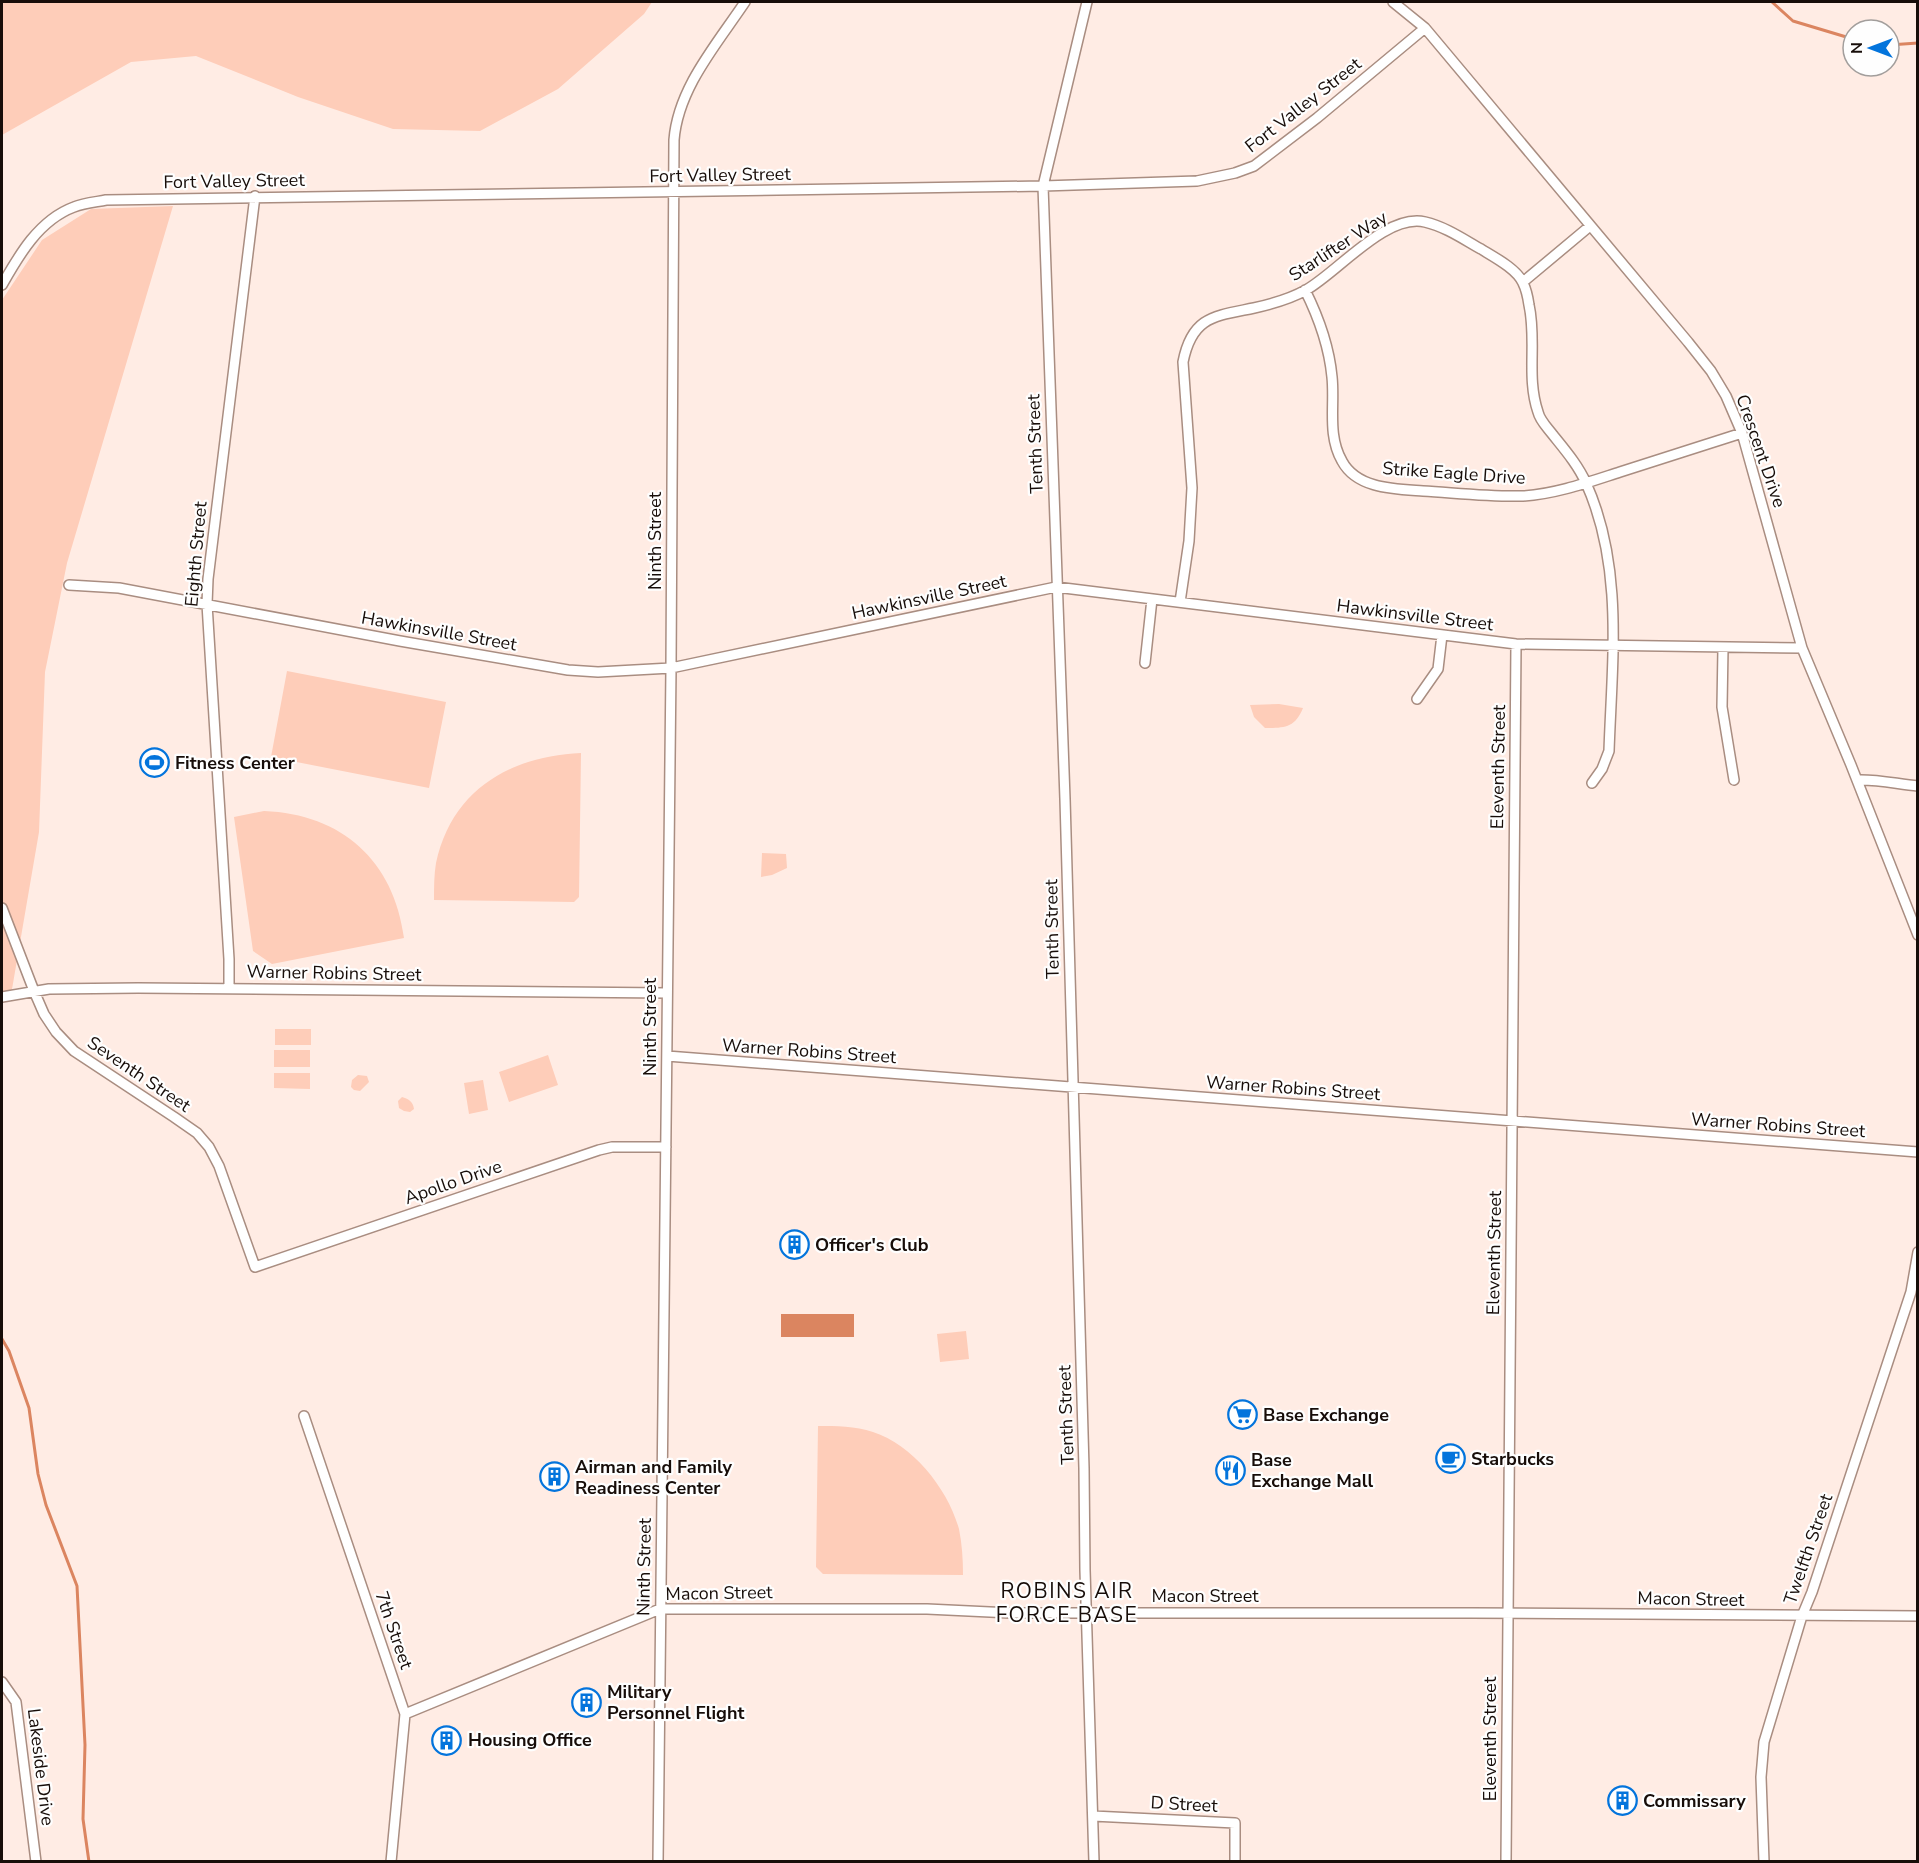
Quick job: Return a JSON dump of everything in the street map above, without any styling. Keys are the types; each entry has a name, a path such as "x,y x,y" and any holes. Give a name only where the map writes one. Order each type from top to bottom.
{"street":[{"path":"674,193 675,121 692,81 745,2"},
{"name":"Tenth Street","path":"1087,2 1043,186 1065,799 1094,1862"},
{"name":"Crescent Drive","path":"1393,2 1425,28 1688,342 1711,371 1726,396 1742,433 1802,648 1857,780 1917,935"},
{"name":"Fort Valley Street","path":"2,285 39,230 52,219 74,207 106,200 255,196 674,193 1197,181 1235,173 1254,165 1317,118 1425,28"},
{"name":"Ninth Street","path":"658,1862 674,193"},
{"name":"Eighth Street","path":"229,989 207,604 208,579 255,196"},
{"name":"Starlifter Way","path":"1180,602 1189,541 1192,488 1183,362 1186,346 1200,326 1215,315 1277,302 1305,290 1384,232 1400,224 1422,222 1448,230 1489,254 1523,282"},
{"path":"1590,226 1523,282 1533,324 1531,378 1533,399 1539,417 1576,465 1586,483 1596,508 1609,559 1612,582 1613,646 1610,751 1602,769 1592,783"},
{"name":"Strike Eagle Drive","path":"1305,290 1319,318 1327,346 1332,375 1332,421 1336,450 1343,464 1364,482 1385,488 1506,495 1540,494 1586,483 1742,433"},
{"name":"Hawkinsville Street","path":"69,585 119,588 389,639 568,670 598,672 671,668 1056,587 1516,644 1802,648"},
{"path":"1145,663 1152,599"},
{"path":"1417,699 1438,669 1442,635"},
{"name":"Eleventh Street","path":"1506,1862 1516,644"},
{"path":"1722,648 1722,707 1734,780"},
{"path":"1857,780 1875,779 1917,786"},
{"name":"Seventh Street","path":"2,908 34,991 50,1023 74,1051 197,1133 209,1148 219,1166 255,1267"},
{"name":"Warner Robins Street","path":"2,998 50,989 667,993"},
{"name":"Warner Robins Street","path":"667,1056 1917,1152"},
{"name":"Apollo Drive","path":"255,1267 599,1150 612,1147 666,1147"},
{"name":"Twelfth Street","path":"1764,1862 1761,1777 1764,1742 1802,1616 1812,1592 1911,1292 1917,1252"},
{"name":"7th Street","path":"304,1416 405,1714 392,1862"},
{"name":"Macon Street","path":"405,1714 660,1608 1917,1616"},
{"name":"Lakeside Drive","path":"2,1682 16,1702 36,1862"},
{"name":"D Street","path":"1093,1816 1235,1823 1235,1862"}],"shaded area":[{"path":"2,2 652,2 644,14 558,89 480,131 393,129 298,97 196,56 131,62 2,135"},
{"path":"173,206 67,563 45,672 39,832 11,995 2,998 2,300 42,240 91,209"},
{"path":"287,671 446,702 429,788 271,757"},
{"path":"1279,704 1303,708 1296,720 1288,726 1265,728 1254,717 1250,705"},
{"path":"581,753 579,897 574,902 434,900 436,863 444,837 470,796 488,781 531,761"},
{"path":"264,811 292,814 317,821 340,832 360,847 376,865 389,886 404,938 272,964 253,951 234,817"},
{"path":"762,853 786,854 787,868 761,877"},
{"path":"275,1029 311,1029 311,1045 275,1045"},
{"path":"274,1050 310,1050 310,1067 274,1067"},
{"path":"548,1055 558,1085 509,1102 499,1072"},
{"path":"274,1073 310,1073 310,1089 274,1088"},
{"path":"358,1075 367,1076 369,1082 360,1091 351,1087 352,1080"},
{"path":"483,1080 488,1110 469,1114 464,1083"},
{"path":"402,1097 413,1104 414,1109 410,1112 399,1108 398,1101"},
{"path":"781,1314 854,1314 854,1337 781,1337"},
{"path":"966,1331 969,1359 940,1362 937,1334"},
{"path":"818,1426 852,1427 888,1438 902,1447 927,1470 938,1484 954,1514 961,1540 963,1575 823,1574 816,1567"}],"waterway":[{"path":"1772,2 1793,21 1841,35"},
{"path":"1901,44 1918,43"},
{"path":"2,1339 9,1351 29,1408 38,1474 46,1505 77,1586 85,1745 83,1819 89,1862"}],"place":[{"name":"Fitness Center","path":"154,763"},
{"name":"Officer's Club","path":"794,1245"},
{"name":"Base Exchange","path":"1242,1415"},
{"name":"Starbucks","path":"1450,1459"},
{"name":"Base Exchange Mall","path":"1230,1470"},
{"name":"Airman and Family Readiness Center","path":"554,1477"},
{"name":"Military Personnel Flight","path":"586,1702"},
{"name":"Housing Office","path":"447,1740"},
{"name":"Commissary","path":"1622,1801"}],"district":[{"name":"ROBINS AIR FORCE BASE","path":"1067,1603"}]}
